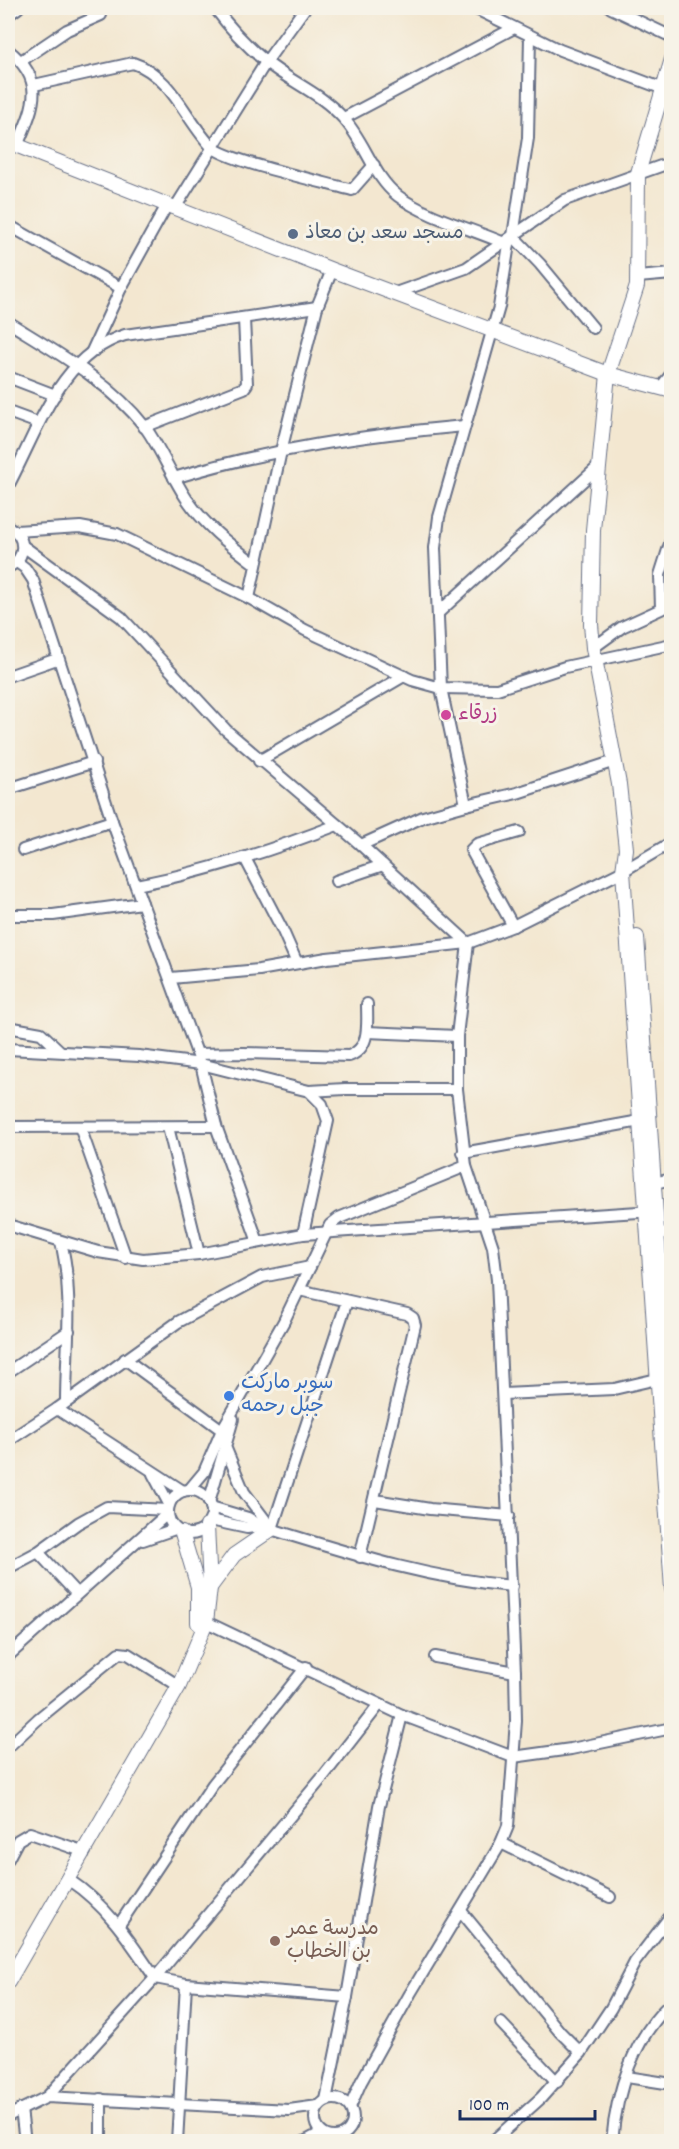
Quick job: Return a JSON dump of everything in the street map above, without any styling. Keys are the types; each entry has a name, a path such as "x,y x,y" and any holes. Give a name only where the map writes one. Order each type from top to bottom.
{"street":[{"path":"8,15 18,8"},
{"path":"215,8 230,27 266,63 321,98 344,118 387,185 408,202 509,239 540,264 593,328"},
{"path":"92,351 121,288 171,206 304,8"},
{"path":"474,8 530,36 661,88"},
{"path":"611,8 672,37"},
{"path":"21,61 67,30 101,15"},
{"path":"344,118 514,28"},
{"path":"466,805 441,688 436,534 464,426 499,307 528,138 530,36"},
{"path":"8,50 21,61 34,85 36,96 32,111 12,144 332,270 398,292 608,374 666,390 672,373"},
{"path":"672,59 661,88 638,173 636,295 608,374 598,467 592,566 594,655 615,761 628,869 654,1183 651,1211 665,1233 665,1377 672,1589"},
{"path":"34,85 125,63 140,65 155,74 190,116 212,148 262,166 352,190 374,165"},
{"path":"398,292 466,268 565,200 672,162"},
{"path":"8,225 121,288"},
{"path":"638,277 669,274 672,264"},
{"path":"249,598 281,451 318,307 332,270"},
{"path":"8,486 38,423 76,364 101,344 125,335 318,307"},
{"path":"144,427 244,388 247,384 244,318"},
{"path":"8,322 76,364 105,388 144,427 174,478 206,524 255,564"},
{"path":"8,377 56,395"},
{"path":"8,412 38,423"},
{"path":"174,478 234,460 281,451 387,433 464,426"},
{"path":"438,613 598,467"},
{"path":"12,529 59,527 100,529 117,534 249,598 305,630 404,676 441,688 497,689 594,655 672,644"},
{"path":"12,529 23,546 121,617 201,706 259,761 361,845 468,943"},
{"path":"594,655 622,627 666,606 660,575 672,537"},
{"path":"23,546 12,564 26,568 33,580 57,659 94,762 112,821 199,1059 216,1126 258,1242"},
{"path":"8,676 57,659"},
{"path":"259,761 404,676"},
{"path":"361,845 423,817 517,793 615,761"},
{"path":"8,789 94,762"},
{"path":"23,850 112,821"},
{"path":"136,885 246,860 337,825"},
{"path":"513,926 471,850 477,844 519,832"},
{"path":"171,978 259,970 297,963 468,943 513,926 628,869 672,842"},
{"path":"246,860 297,963"},
{"path":"336,881 382,865"},
{"path":"628,869 640,1121 651,1211 672,1449"},
{"path":"8,915 53,915 142,903"},
{"path":"289,2110 337,2139 344,2134 353,2122 350,2108 361,2082 501,1843 508,1826 513,1757 515,1672 497,1280 486,1224 463,1153 457,1089 457,1036 468,943"},
{"path":"8,1049 199,1059 243,1053 349,1056 359,1052 364,1046 368,1004"},
{"path":"8,1027 41,1034 60,1051"},
{"path":"367,1032 457,1036"},
{"path":"199,1059 309,1091 457,1089"},
{"path":"303,1234 328,1121 322,1104 309,1091"},
{"path":"463,1153 640,1121"},
{"path":"168,1126 199,1254"},
{"path":"8,1127 216,1126"},
{"path":"80,1127 126,1258"},
{"path":"8,1656 76,1593 140,1540 204,1472 222,1430 299,1290 325,1233 339,1218 466,1166"},
{"path":"654,1183 672,1179"},
{"path":"8,1225 61,1242 143,1260 199,1254 303,1234 486,1224 651,1211"},
{"path":"61,1242 68,1280 69,1331 62,1406"},
{"path":"8,1442 178,1322 254,1280 269,1274 310,1267"},
{"path":"299,1290 407,1314 413,1318 415,1325 360,1557"},
{"path":"8,1983 179,1686 194,1646 210,1588 216,1576 234,1555 267,1528 347,1301"},
{"path":"8,1372 69,1331"},
{"path":"125,1359 222,1430"},
{"path":"503,1394 614,1389 665,1377"},
{"path":"62,1406 153,1474 186,1491 201,1493 210,1505 253,1520 267,1528 435,1577 512,1586"},
{"path":"210,1588 208,1523 210,1505 226,1449 234,1409"},
{"path":"226,1449 244,1492 267,1528"},
{"path":"153,1474 179,1531 198,1587 202,1620"},
{"path":"375,1500 429,1509 509,1516"},
{"path":"8,1568 38,1552 78,1523 107,1507 168,1509"},
{"path":"140,1540 179,1531 196,1534 208,1523 267,1528"},
{"path":"38,1552 76,1593"},
{"path":"202,1620 306,1667 379,1705 513,1757 571,1749 672,1728"},
{"path":"8,1747 38,1719 119,1653 129,1654 179,1686"},
{"path":"435,1657 515,1672"},
{"path":"119,1925 213,1784 306,1667"},
{"path":"8,2116 47,2097 155,1978 322,1778 379,1705"},
{"path":"318,2129 314,2115 322,2103 347,1997 379,1806 402,1715"},
{"path":"8,1859 18,1840 30,1833 85,1852"},
{"path":"501,1843 610,1897"},
{"path":"69,1880 90,1896 119,1925 155,1978 186,1984 347,1997"},
{"path":"461,1911 560,2032 581,2054"},
{"path":"492,2142 557,2082 581,2054 605,2018 635,1962 672,1914"},
{"path":"177,2142 186,1984"},
{"path":"612,2142 618,2102 646,2030 672,2002"},
{"path":"501,2023 557,2082"},
{"path":"627,2077 672,2084"},
{"path":"47,2097 289,2110 341,2100 361,2082"},
{"path":"101,2099 101,2142"},
{"path":"341,2100 350,2108"},
{"path":"21,2109 25,2142"},
{"path":"303,2142 318,2129"}],"place":[{"name":"مسجد سعد بن معاذ","path":"293,234"},
{"name":"زرقاء","path":"446,715"},
{"name":"سوبر ماركت جبل رحمه","path":"229,1396"},
{"name":"مدرسة عمر بن الخطاب","path":"275,1941"}]}
